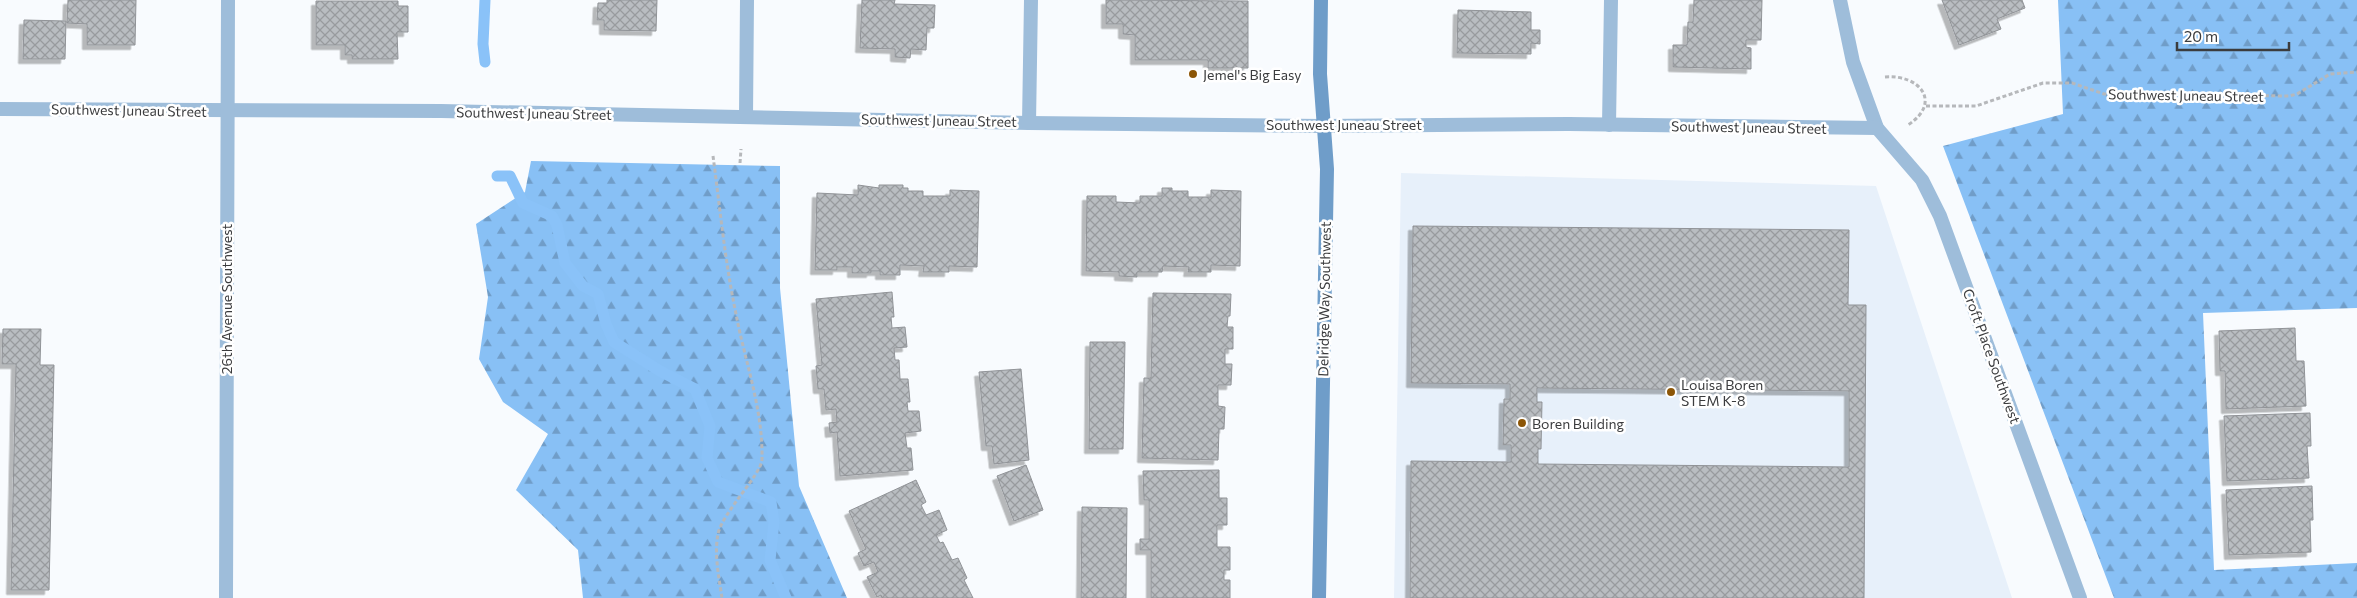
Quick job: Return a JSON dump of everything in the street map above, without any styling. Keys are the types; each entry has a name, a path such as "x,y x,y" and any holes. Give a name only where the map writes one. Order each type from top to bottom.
{"main road":[{"name":"Delridge Way Southwest","path":"1319,598 1326,169 1323,126 1321,0"}],"street":[{"name":"26th Avenue Southwest","path":"226,598 228,0"},
{"path":"746,116 747,0"},
{"path":"1029,122 1031,0"},
{"path":"1608,125 1611,0"},
{"path":"1840,0 1853,62 1877,128"},
{"name":"Southwest Juneau Street","path":"0,108 441,111 1323,126 1608,125 1877,128"},
{"name":"Croft Place Southwest","path":"1877,128 1922,180 1940,216 2080,598"}],"path":[{"name":"Southwest Juneau Street","path":"1926,106 1976,106 2043,83 2072,83 2104,94 2289,96 2297,94 2330,74 2357,72"},
{"path":"1880,77 1893,76 1906,79 1917,85 1924,94 1926,106 1923,113 1907,125"},
{"path":"740,149 740,163"},
{"path":"712,156 735,313 762,438 762,463 729,512 718,533 718,572 722,598"}],"shaded area":[{"name":"Louisa Boren STEM K-8","path":"1401,173 1876,186 2012,598 1394,598"}],"green space":[{"path":"2058,0 2357,0 2357,308 2203,313 2214,570 2357,563 2357,598 2114,598 1943,146 2063,114"},
{"path":"531,161 780,166 780,288 799,486 847,598 583,598 578,550 516,490 548,434 503,402 479,359 488,297 476,224 525,192"}],"building":[{"path":"68,0 136,0 135,45 87,45 87,24 67,23"},
{"path":"607,0 657,0 656,31 604,30 604,20 597,20 598,3 607,3"},
{"path":"862,0 895,0 894,4 935,5 934,28 927,28 926,50 911,49 910,58 895,57 895,49 860,48"},
{"path":"1106,0 1248,1 1248,68 1208,68 1208,60 1135,60 1135,35 1123,34 1123,24 1106,24"},
{"path":"1694,0 1762,0 1761,40 1746,40 1746,47 1751,48 1751,69 1673,67 1673,45 1687,45 1688,22 1693,22"},
{"path":"1942,0 2022,0 2025,8 1997,19 2001,29 1959,45"},
{"path":"316,1 398,1 398,6 408,6 408,32 397,32 398,59 352,59 352,55 345,55 345,45 316,45"},
{"path":"1458,10 1531,12 1531,30 1540,30 1540,44 1531,43 1531,54 1457,53"},
{"path":"24,20 66,21 65,59 23,59"},
{"path":"858,185 879,188 879,185 903,185 903,188 908,188 908,191 923,191 923,196 950,196 950,190 979,191 977,267 949,266 949,272 923,272 924,266 900,265 900,275 880,275 880,271 852,273 852,267 837,267 837,270 815,270 817,193 858,195"},
{"path":"1162,188 1172,188 1172,191 1188,191 1188,197 1211,197 1211,190 1241,191 1240,266 1211,265 1211,272 1188,272 1189,267 1163,266 1162,272 1137,272 1137,277 1119,276 1119,272 1086,271 1087,196 1116,196 1116,202 1140,203 1140,196 1162,196"},
{"name":"Boren Building","path":"1413,226 1849,230 1848,305 1866,305 1864,598 1410,598 1411,461 1511,462 1511,445 1503,445 1504,399 1510,399 1510,384 1411,383","holes":["1537,388 1849,391 1849,467 1538,464 1538,449 1541,449 1542,402 1537,402"]},
{"path":"892,292 894,317 891,317 892,328 905,327 907,347 894,348 895,360 899,360 900,379 908,379 910,402 907,402 908,411 919,411 921,431 905,433 907,448 911,448 913,470 840,476 837,432 830,433 829,423 837,422 836,409 826,410 824,389 818,389 816,366 822,365 816,299"},
{"path":"1153,293 1231,294 1230,316 1228,316 1227,327 1233,327 1233,349 1225,349 1225,364 1232,364 1231,385 1218,385 1218,406 1225,407 1224,429 1219,429 1218,460 1142,458 1144,378 1151,378"},
{"path":"2295,328 2296,361 2304,361 2306,406 2226,409 2225,371 2220,371 2219,331"},
{"path":"3,329 41,329 40,365 54,365 49,590 11,590 16,364 2,364"},
{"path":"1090,342 1125,342 1123,449 1089,449"},
{"path":"1021,369 1029,460 994,464 992,446 986,446 979,372"},
{"path":"2310,413 2311,446 2307,446 2309,478 2227,481 2224,416"},
{"path":"1026,465 1043,510 1014,521 997,476"},
{"path":"1219,470 1219,498 1227,498 1227,525 1217,525 1217,547 1230,547 1230,570 1224,570 1224,580 1230,580 1230,598 1151,598 1151,550 1140,550 1140,539 1149,539 1149,500 1144,500 1143,471"},
{"path":"916,480 926,502 921,505 926,515 939,510 947,530 936,535 940,543 943,542 952,560 958,558 967,578 964,580 973,598 882,598 881,595 877,597 867,577 878,572 874,562 864,566 858,553 866,549 849,511"},
{"path":"2312,486 2313,520 2310,520 2311,552 2229,555 2226,490"},
{"path":"1082,507 1127,508 1126,598 1081,598"}],"waterway":[{"path":"485,0 483,44 485,62"},
{"path":"497,176 510,176 523,203 552,216 557,225 565,263 583,286 598,294 606,324 614,342 660,371 695,389 710,426 707,458 718,482 771,502 774,522 770,560 786,598"}],"place":[{"name":"Jemel's Big Easy","path":"1193,74"},
{"name":"Louisa Boren STEM K-8","path":"1671,392"},
{"name":"Boren Building","path":"1522,423"}]}
